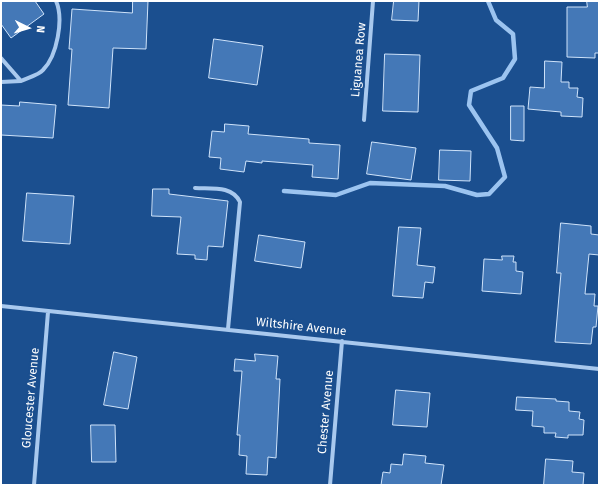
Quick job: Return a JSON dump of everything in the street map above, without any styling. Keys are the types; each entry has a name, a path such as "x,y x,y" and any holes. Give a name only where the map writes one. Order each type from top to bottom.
{"street":[{"path":"1,82 20,81 43,71 55,52 59,27 58,6 56,1"},
{"name":"Liguanea Row","path":"364,120 373,1"},
{"path":"1,58 20,81"},
{"path":"195,188 228,190 236,194 240,202 228,329"},
{"name":"Wiltshire Avenue","path":"1,306 599,369"},
{"name":"Gloucester Avenue","path":"34,485 48,312"},
{"name":"Chester Avenue","path":"330,485 342,342"}],"building":[{"path":"1,1 35,1 44,14 11,38 1,24"},
{"path":"133,1 148,1 146,49 113,48 109,108 68,105 72,49 69,49 72,9 132,13"},
{"path":"394,1 419,1 418,21 392,20"},
{"path":"587,1 599,1 599,53 595,53 595,58 567,57 567,7 587,7"},
{"path":"214,39 263,46 257,85 209,78"},
{"path":"385,54 420,55 418,112 383,111"},
{"path":"545,61 562,62 561,82 569,82 569,88 578,88 577,97 583,98 582,117 561,116 561,112 528,109 530,87 544,88"},
{"path":"20,102 56,105 53,138 1,135 1,105 19,106"},
{"path":"511,106 524,106 524,141 511,140"},
{"path":"225,124 249,126 248,134 309,139 309,143 340,145 338,179 312,177 313,165 246,161 244,172 220,169 221,158 209,157 212,131 224,132"},
{"path":"372,142 416,148 411,180 367,174"},
{"path":"440,150 471,151 470,181 439,180"},
{"path":"153,189 169,189 169,194 228,201 223,247 208,246 207,260 195,259 195,255 177,254 181,217 152,216"},
{"path":"27,193 74,196 70,244 23,241"},
{"path":"561,223 591,226 591,234 599,235 599,255 589,254 585,294 595,294 594,306 598,306 596,327 593,327 591,344 555,342 561,273 557,273"},
{"path":"399,227 421,228 417,265 435,267 433,283 425,282 423,298 393,296"},
{"path":"259,235 305,242 301,268 255,261"},
{"path":"502,256 514,256 513,262 516,262 516,271 523,272 521,294 482,291 484,259 502,260"},
{"path":"114,352 137,357 128,409 104,405"},
{"path":"255,354 278,356 276,379 280,379 276,458 268,457 267,475 246,474 247,456 239,455 240,435 237,435 242,371 234,371 235,359 255,361"},
{"path":"396,390 430,393 427,427 393,425"},
{"path":"517,397 556,399 556,401 569,402 569,411 580,412 579,419 584,420 583,435 568,435 568,438 555,437 556,433 544,433 544,427 532,426 533,411 516,410"},
{"path":"91,425 115,425 116,462 92,462"},
{"path":"404,454 426,456 425,463 444,465 441,485 381,485 383,472 390,473 391,464 402,465"},
{"path":"546,459 573,461 572,472 584,473 583,485 544,485"}],"waterway":[{"path":"284,191 336,195 370,183 445,186 477,195 489,194 505,177 497,148 469,105 471,91 503,78 515,59 513,34 496,20 488,1"}]}
